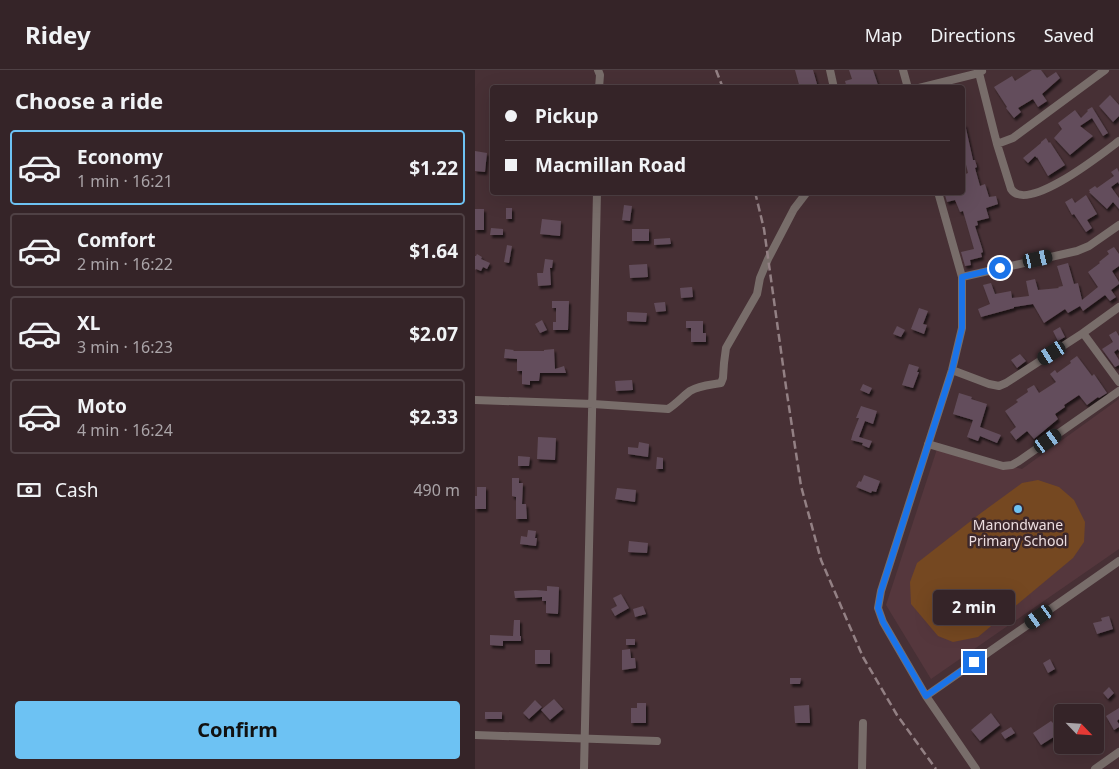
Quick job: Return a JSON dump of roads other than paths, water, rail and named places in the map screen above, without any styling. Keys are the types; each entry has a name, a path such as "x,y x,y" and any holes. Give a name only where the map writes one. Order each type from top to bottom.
{"street":[{"path":"598,70 600,75 599,85"},
{"path":"830,70 833,85"},
{"path":"903,70 907,85"},
{"path":"997,144 1007,142 1013,138 1105,70"},
{"path":"931,85 981,72 997,144 1013,193 1022,195 1050,188 1063,181 1119,141"},
{"path":"584,769 597,195"},
{"path":"475,400 593,404 668,409 677,404 690,391 702,385 721,383 726,348 757,294 760,278 794,209 805,195"},
{"path":"939,195 962,277 962,328 952,370 881,591 878,608 883,622 926,696 976,769"},
{"path":"962,277 1077,250 1089,246 1119,225"},
{"path":"952,370 999,386 1083,333 1119,307"},
{"path":"1083,333 1119,382"},
{"path":"928,444 1003,466 1012,465 1119,391"},
{"path":"926,696 1119,561"},
{"path":"861,769 863,723"},
{"path":"475,735 657,741"},
{"path":"1095,769 1119,752"}],"railway":[{"path":"716,70 722,85"},
{"path":"756,195 764,229 801,486 821,560 863,657 897,715 936,769"}],"place":[{"name":"Manondwane Primary School","path":"1018,509"}]}
